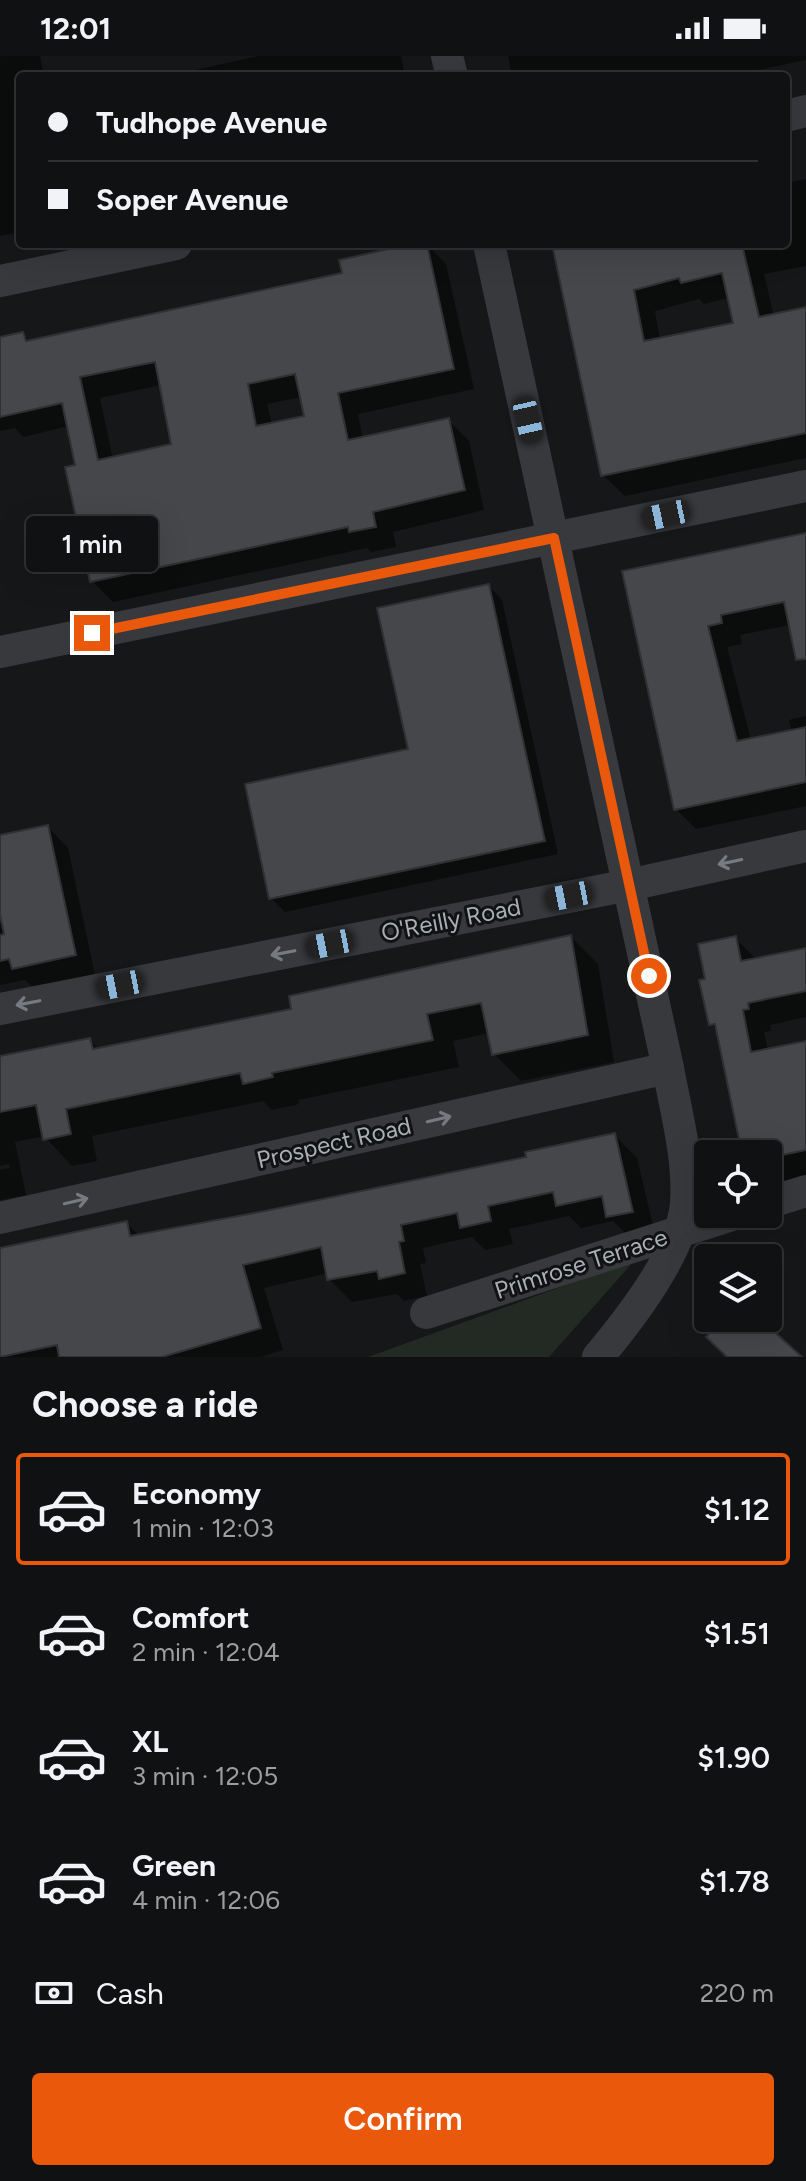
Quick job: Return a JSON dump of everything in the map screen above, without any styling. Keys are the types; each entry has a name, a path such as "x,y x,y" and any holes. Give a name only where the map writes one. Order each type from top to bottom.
{"street":[{"path":"0,281 157,248"},
{"path":"490,248 629,885 686,1168 686,1206 667,1256 629,1318 598,1357"},
{"path":"0,652 806,486"},
{"name":"O'Reilly Road","path":"0,1009 629,885 806,846"},
{"name":"Prospect Road","path":"0,1218 668,1068"},
{"path":"782,1199 806,1191"},
{"name":"Primrose Terrace","path":"426,1313 694,1227"}],"shaded area":[{"path":"635,1260 549,1357 368,1357"}],"building":[{"path":"393,248 428,248 454,369 338,393 348,440 449,418 465,490 373,512 376,527 349,532 348,527 90,582 65,467 75,465 62,403 0,417 0,337 23,332 26,341 342,273 339,260","holes":["155,362 171,444 98,460 80,377","295,374 304,416 256,426 248,384"]},
{"path":"553,248 743,248 759,317 806,307 806,433 601,476","holes":["722,273 733,323 644,341 634,290 679,278 681,283"]},
{"path":"806,533 806,659 796,660 784,602 721,615 722,623 708,626 737,741 806,727 806,782 674,810 622,571"},
{"path":"489,584 545,841 269,899 245,784 408,749 377,608"},
{"path":"48,825 76,955 12,969 9,959 0,961 0,935 4,934 0,915 0,835"},
{"path":"571,935 588,1035 492,1055 481,1003 427,1014 433,1040 272,1073 273,1077 243,1084 240,1073 66,1109 71,1134 43,1140 36,1105 0,1112 0,1056 90,1038 93,1049 291,1009 289,996"},
{"path":"736,936 741,961 806,948 806,991 748,1003 749,1009 743,1010 751,1052 806,1041 806,1150 782,1155 782,1140 739,1140 715,1024 709,1025 699,980 705,979 698,944"},
{"path":"615,1133 633,1212 606,1217 602,1196 556,1206 553,1192 488,1206 491,1221 460,1228 457,1213 401,1225 404,1241 399,1242 405,1273 379,1279 377,1271 327,1280 321,1247 243,1265 261,1328 162,1357 59,1357 57,1345 0,1357 0,1248 127,1221 130,1236 260,1212 526,1157 525,1152"},
{"path":"710,1332 774,1332 802,1357 727,1357 706,1337"}],"route":[{"path":"92,633 554,538 649,976"}]}
